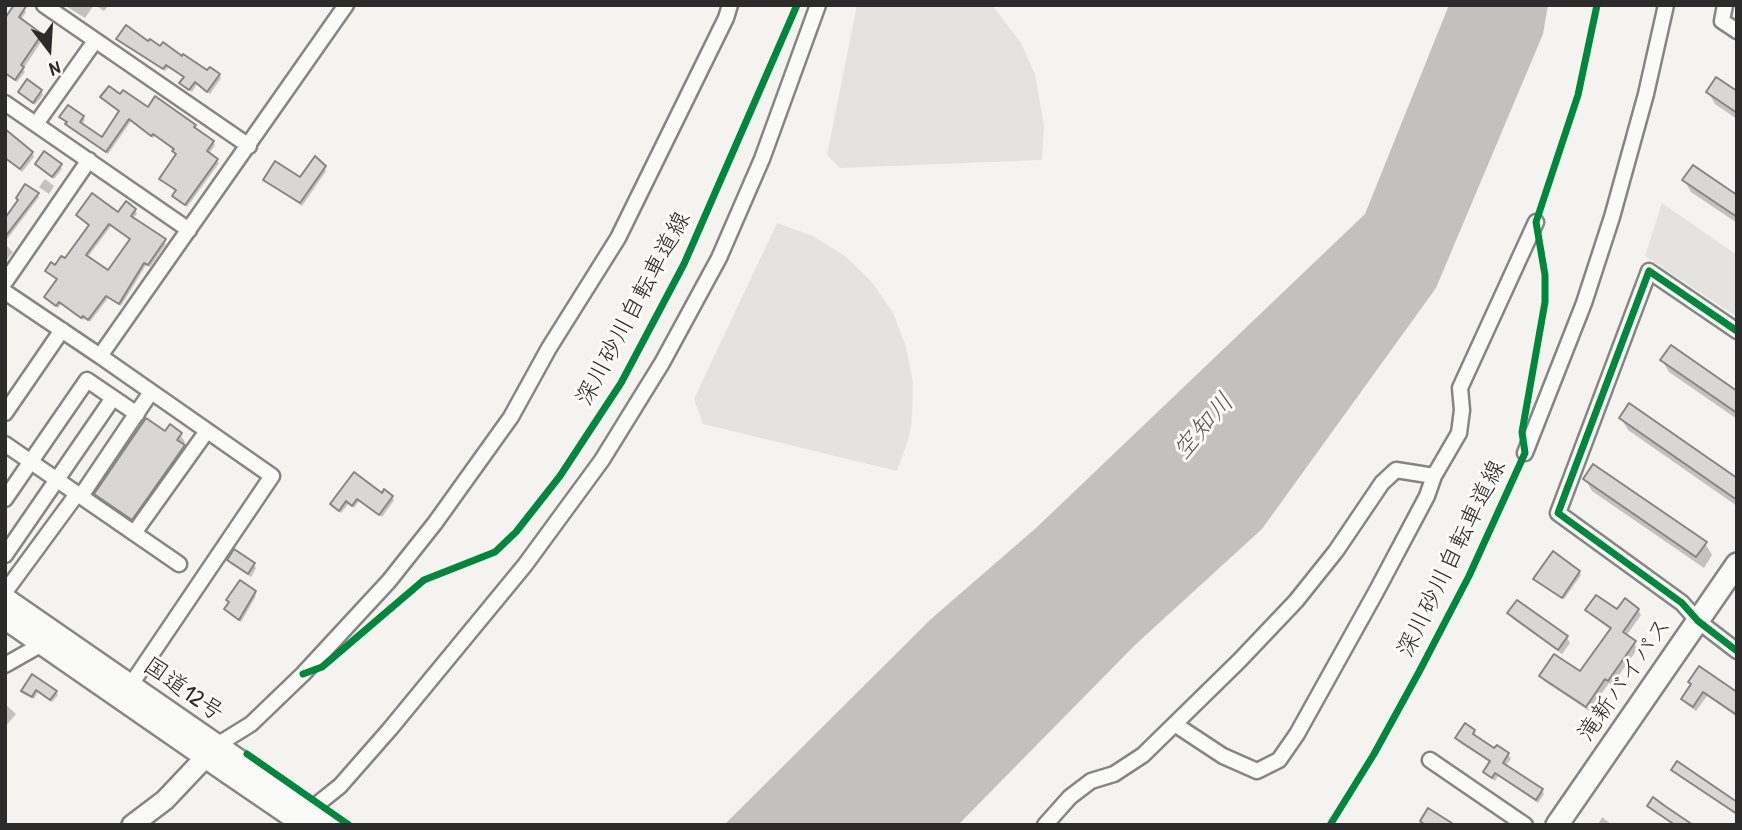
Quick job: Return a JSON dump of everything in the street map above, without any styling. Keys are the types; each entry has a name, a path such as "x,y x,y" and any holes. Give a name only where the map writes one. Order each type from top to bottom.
{"highway":[{"name":"滝新バイパス","path":"1557,825 1737,564"},
{"name":"国道12号","path":"5,599 130,686 211,751"},
{"name":"国道12号","path":"5,618 236,768 331,825"},
{"name":"国道12号","path":"236,768 305,825"}],"main road":[{"path":"132,825 164,800 211,751"}],"street":[{"path":"44,5 249,146"},
{"path":"100,356 346,5"},
{"path":"211,751 251,724 303,674 389,581 435,523 511,417 549,348 618,238 728,11 738,5"},
{"path":"292,825 340,786 390,729 525,565 602,460 662,363 719,258 762,159 818,5"},
{"path":"1525,453 1584,303 1612,217 1646,94 1666,5"},
{"path":"1724,5 1722,21 1737,32"},
{"path":"36,124 95,41"},
{"path":"5,103 189,230"},
{"path":"5,282 89,160"},
{"path":"1176,725 1223,756 1257,771 1279,760 1297,734 1376,592 1427,496 1434,476 1459,433 1462,410 1460,388 1468,366 1536,222"},
{"path":"1737,331 1649,271 1558,513 1682,603 1698,621 1737,651"},
{"path":"5,292 272,476 130,686"},
{"path":"5,413 62,330"},
{"path":"5,499 87,380 137,414"},
{"path":"5,592 79,495 151,392"},
{"path":"5,555 113,398"},
{"path":"134,533 207,431"},
{"path":"5,444 179,564"},
{"path":"1045,825 1070,797 1091,781 1114,774 1143,755 1176,725 1296,601 1336,551 1382,483 1396,470 1434,476"},
{"path":"5,665 42,644"},
{"path":"1430,760 1525,825"}],"shaded area":[{"path":"857,5 992,5 1021,43 1035,74 1044,126 1042,160 840,168 827,155"},
{"path":"1662,203 1737,255 1737,317 1645,256"},
{"path":"777,223 813,236 845,256 872,282 893,313 906,347 913,383 909,437 897,471 703,424 694,399"}],"water":[{"name":"空知川","path":"1449,5 1548,5 1543,34 1436,288 1262,529 1135,645 958,825 724,825 931,619 1036,528 1365,214"}],"building":[{"path":"14,5 27,5 19,17 42,34 21,65 24,67 15,80 5,73 5,18"},
{"path":"126,25 148,41 150,39 160,46 163,42 182,56 183,54 207,70 210,67 220,74 207,92 195,82 189,90 179,83 184,77 166,65 163,69 116,39"},
{"path":"1716,77 1737,91 1737,113 1706,92"},
{"path":"27,79 42,90 33,103 18,92"},
{"path":"109,86 120,94 123,90 148,107 155,96 214,141 207,151 218,159 185,205 172,196 176,190 159,179 176,154 172,151 174,149 153,134 151,136 129,119 106,152 59,117 68,105 84,116 80,122 102,137 119,111 100,97"},
{"path":"5,129 33,152 20,169 5,158"},
{"path":"44,151 62,164 52,177 35,164"},
{"path":"315,156 326,166 300,203 263,180 275,161 300,177"},
{"path":"1693,165 1737,195 1737,217 1682,180"},
{"path":"25,184 39,193 5,237 5,218"},
{"path":"92,193 118,212 126,201 136,209 131,216 166,239 148,265 144,263 119,304 106,296 88,320 59,302 56,306 44,297 57,279 45,271 51,262 55,265 61,256 65,258 89,225 76,215","holes":["109,224 130,239 108,270 86,255"]},
{"path":"1671,345 1737,391 1737,413 1660,360"},
{"path":"1629,403 1737,478 1737,500 1619,418"},
{"path":"146,418 165,431 170,424 182,433 177,440 185,445 132,520 94,494"},
{"path":"1593,464 1707,542 1696,557 1583,479"},
{"path":"354,472 382,493 384,489 393,496 379,515 357,499 352,506 346,501 339,511 330,504"},
{"path":"234,549 255,563 248,574 227,560"},
{"path":"1553,551 1580,571 1562,598 1533,579"},
{"path":"240,580 256,591 239,620 224,609 229,602 226,600"},
{"path":"1596,595 1617,609 1625,598 1639,609 1623,632 1636,641 1586,707 1539,676 1554,654 1580,671 1611,628 1585,610"},
{"path":"1517,600 1568,636 1558,650 1507,613"},
{"path":"1699,666 1737,692 1737,715 1703,692 1693,707 1681,699"},
{"path":"32,674 57,691 50,700 36,690 32,697 21,691"},
{"path":"1465,723 1475,730 1473,734 1494,748 1497,745 1509,753 1503,763 1543,789 1536,800 1495,773 1492,778 1483,772 1490,761 1455,738"},
{"path":"1677,761 1737,802 1737,814 1671,770"},
{"path":"1653,797 1693,825 1675,825 1647,806"},
{"path":"1428,808 1455,825 1425,825 1420,821"}],"cycle path":[{"name":"深川砂川自転車道線","path":"303,674 322,667 424,580 495,552 516,532 560,476 621,383 684,264 797,5"},
{"name":"深川砂川自転車道線","path":"1330,825 1374,754 1419,672 1469,576 1525,453 1522,432 1545,302 1545,275 1536,222 1578,95 1597,5"},
{"path":"1737,331 1649,271 1558,513 1682,603 1698,621 1737,651"},
{"path":"247,754 349,825"}]}
